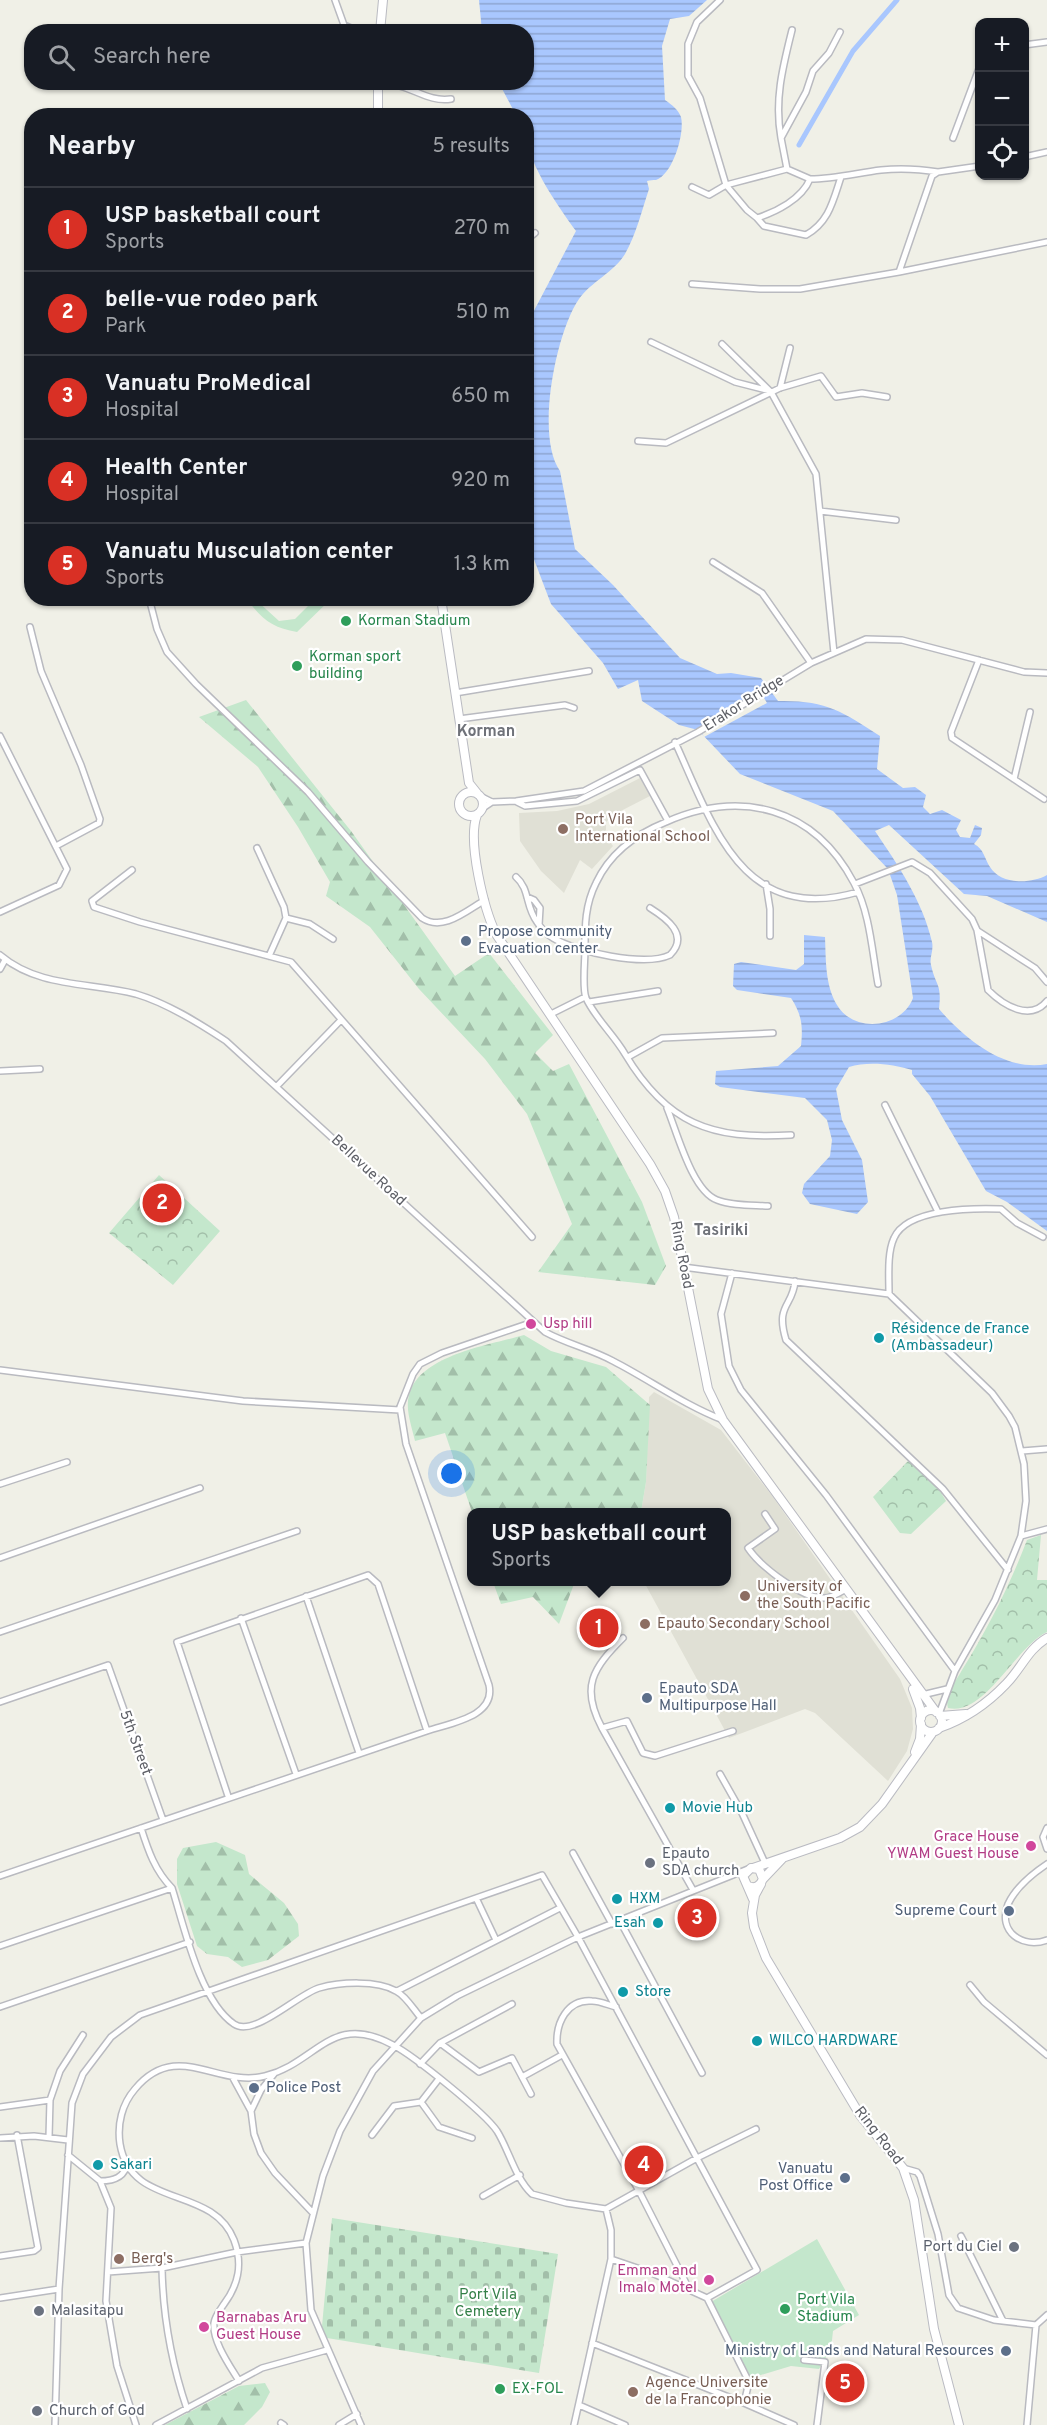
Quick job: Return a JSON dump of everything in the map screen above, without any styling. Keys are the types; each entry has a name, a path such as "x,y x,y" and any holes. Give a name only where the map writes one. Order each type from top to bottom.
{"main road":[{"path":"381,24 383,0"},
{"path":"378,90 378,108"},
{"path":"442,606 469,783 478,795 480,812 466,815 459,805 469,783"},
{"path":"463,795 470,792 478,795"},
{"name":"Ring Road","path":"473,829 480,812"},
{"name":"Ring Road","path":"466,815 473,829 485,900 496,934 662,1185 674,1217 708,1389 723,1420 929,1705 938,1714"},
{"path":"974,1712 938,1714 927,1711 921,1721 924,1729 936,1730 974,1712 1006,1684 1037,1644 1047,1638"},
{"name":"Ring Road","path":"905,1671 920,1708 921,1721 920,1739 911,1763"},
{"path":"936,1730 938,1714"},
{"name":"Ring Road","path":"751,1868 840,1838 860,1827 882,1804 906,1766 911,1763 936,1730"},
{"name":"Ring Road","path":"788,1855 772,1868 762,1882 753,1903 752,1918 760,1946 797,2014 860,2115 903,2168 914,2200 934,2329 959,2425"},
{"path":"751,1868 761,1871 762,1882 756,1887 747,1885 743,1876 751,1868"},
{"name":"Ring Road","path":"747,1885 753,1903"}],"street":[{"path":"335,0 344,24"},
{"path":"720,0 697,22 688,44 686,68 700,98 726,185 764,226 806,234 819,227 830,212 841,177"},
{"path":"787,170 776,116 792,30"},
{"path":"781,138 806,92 813,70 829,53 840,32"},
{"path":"1029,44 1047,42"},
{"path":"953,138 978,72"},
{"path":"412,90 427,97 451,99"},
{"path":"1029,156 1047,152"},
{"path":"692,187 709,195 726,185 787,170 810,179 841,177 882,170 938,172 975,167"},
{"path":"899,272 932,176 938,172"},
{"path":"757,218 773,213 807,187 810,179"},
{"path":"692,284 760,290 800,289 899,272 1047,242"},
{"path":"651,342 735,382 771,392"},
{"path":"722,344 771,392 816,474 834,653"},
{"path":"780,388 790,348"},
{"path":"638,441 666,443 780,388 821,376 836,398 862,393 887,397"},
{"path":"820,511 896,520"},
{"path":"713,562 762,593 811,663"},
{"path":"151,606 157,629 167,652 196,684 308,792 368,861 422,918 431,923 445,922 485,900"},
{"path":"30,627 41,671 81,765 100,819 99,823 56,846"},
{"name":"Erakor Bridge","path":"516,801 566,795 585,790 698,732 811,663 861,640 883,638 902,640 1024,672 1047,673"},
{"path":"979,660 951,736 1044,799"},
{"path":"455,693 589,671"},
{"path":"459,719 565,705 574,708"},
{"path":"1014,778 1030,712"},
{"path":"0,736 67,869 59,885 0,912"},
{"path":"675,742 704,807 729,854 749,874 780,892 806,898 832,898 858,892"},
{"path":"632,765 634,772"},
{"path":"478,795 492,802 516,801 525,806 567,802 588,798 640,770 668,820"},
{"path":"610,777 616,783"},
{"path":"598,783 602,790"},
{"path":"585,790 588,798"},
{"path":"566,795 567,802"},
{"path":"480,812 492,802"},
{"path":"791,1135 763,1137 701,1127 667,1108 649,1089 587,1000 583,929 586,909 602,873 625,845 668,820 704,807 734,805 764,808 800,823 824,842 855,884 865,914 878,984"},
{"path":"257,848 284,907 286,918 269,956"},
{"path":"855,884 909,862 916,863 930,873 966,910 984,938 1035,968 1047,982"},
{"path":"132,870 92,901 94,907 140,922 291,962 340,1021 390,1074 532,1237"},
{"path":"516,877 522,882 528,908 539,925 554,939 574,948 644,959 670,955 678,942 676,932 669,921 650,908"},
{"path":"766,884 770,909 770,936"},
{"path":"527,897 534,900 540,908 542,914 539,925"},
{"path":"286,918 310,924 333,939"},
{"path":"977,930 984,981 991,993 1021,1011 1036,1010 1047,1001"},
{"name":"Bellevue Road","path":"0,955 3,960 37,977 139,995 176,1012 226,1041 533,1322 561,1341 612,1360 701,1412 723,1420"},
{"path":"0,969 3,960"},
{"path":"551,1014 587,1000 658,991"},
{"path":"277,1086 340,1021"},
{"path":"627,1057 662,1038 773,1033"},
{"path":"0,1071 40,1069"},
{"path":"885,1105 938,1212"},
{"path":"667,1108 702,1189 715,1200 768,1206"},
{"path":"889,1294 894,1238 904,1226 938,1212 1001,1209 1017,1223 1043,1237"},
{"path":"683,1267 889,1294 992,1393 1009,1416 1022,1450 1026,1501 1021,1536 982,1627 946,1689 938,1714"},
{"path":"732,1274 721,1314 729,1366 741,1390 826,1495 955,1671"},
{"path":"795,1281 781,1317 786,1340 943,1489 1008,1570"},
{"path":"0,1876 228,1796 482,1711 490,1693 406,1444 400,1410 403,1396 420,1364 433,1357 533,1322"},
{"path":"0,1370 243,1401 400,1410"},
{"path":"1022,1450 1047,1449"},
{"path":"0,1484 67,1462"},
{"path":"0,1558 200,1488"},
{"path":"765,1514 775,1529 748,1548 763,1565 810,1596 825,1598 846,1589"},
{"path":"1021,1536 1047,1529"},
{"path":"0,1632 297,1531"},
{"path":"228,1796 177,1642 368,1575 378,1584 427,1731"},
{"path":"306,1596 359,1753"},
{"path":"241,1618 296,1774"},
{"path":"623,1638 601,1660 595,1670 591,1684 592,1704 602,1728 693,1890"},
{"name":"5th Street","path":"0,1702 108,1665 163,1820"},
{"path":"922,1695 946,1689"},
{"path":"602,1728 627,1721 642,1754 655,1756 733,1731"},
{"path":"720,1774 742,1813 765,1863"},
{"path":"141,1828 149,1854 172,1888 207,1992 232,2024 247,2028 319,1988 375,1984 398,1991 421,2018"},
{"path":"1047,1828 1043,1837 1047,1849"},
{"path":"573,1853 612,1924"},
{"path":"1047,1864 1017,1890 1009,1902 1006,1916 1008,1929 1015,1938 1030,1944 1047,1940"},
{"path":"361,2425 311,2310 306,2243 312,2213 340,2131 373,2071 394,2045 421,2018 457,1996 578,1937 751,1868"},
{"path":"55,2425 58,2289 72,2103 83,2074 111,2037 140,2015 477,1900 542,1875 578,1937 757,2270 706,2298"},
{"path":"725,1879 734,1879 747,1885"},
{"path":"0,1946 172,1888"},
{"path":"477,1900 496,1940"},
{"path":"398,1991 560,1908"},
{"path":"620,1921 702,2073"},
{"path":"0,2007 190,1942"},
{"path":"970,1985 984,2002 1047,2055"},
{"path":"616,2007 591,2001 572,2007 563,2014 556,2033 562,2055 639,2191 689,2289"},
{"path":"420,2064 440,2043 512,2004"},
{"path":"239,2381 214,2327 216,2316 238,2278 237,2252 227,2227 215,2214 195,2203 160,2193 144,2183 127,2163 120,2144 120,2124 126,2102 142,2081 155,2072 185,2065 206,2068 233,2078 249,2078 275,2072 340,2036 363,2033 394,2045 490,2122 529,2191 538,2197 606,2209 697,2158 756,2129"},
{"path":"49,2137 50,2100 60,2071 83,2035"},
{"path":"440,2043 479,2072 512,2058 531,2094"},
{"path":"522,2077 562,2055"},
{"path":"251,2111 261,2090 275,2072"},
{"path":"233,2078 251,2111 254,2134 261,2153 275,2173 312,2213"},
{"path":"372,2135 394,2106 422,2102 438,2080"},
{"path":"0,2107 50,2100"},
{"path":"422,2102 439,2127 472,2138"},
{"path":"0,2138 16,2135 68,2140"},
{"path":"0,2256 34,2251 38,2248 16,2135"},
{"path":"68,2155 100,2181 111,2208 106,2301 117,2366 136,2425"},
{"path":"100,2181 119,2177 126,2170 127,2163"},
{"path":"903,2168 917,2172 921,2181 934,2215 943,2252 946,2280 953,2301 958,2308 975,2315 1036,2325"},
{"path":"483,2196 520,2175"},
{"path":"574,2425 611,2259 611,2230 606,2209"},
{"path":"961,2236 1003,2321"},
{"path":"108,2272 162,2268 237,2252 306,2243"},
{"path":"611,2259 689,2289 706,2298 750,2382 744,2403"},
{"path":"162,2268 163,2304 169,2345 187,2409"},
{"path":"0,2298 58,2289"},
{"path":"1027,2425 1036,2325 1047,2315"},
{"path":"592,2343 794,2425"},
{"path":"156,2425 262,2368 327,2350"},
{"path":"804,2360 825,2362 817,2425"},
{"path":"579,2404 625,2425"},
{"path":"339,2425 357,2414"}],"shaded area":[{"name":"Port Vila International School","path":"640,778 650,796 613,815 606,822 606,836 613,846 592,869 580,860 564,893 541,871 520,841 519,813 557,811 589,804"},
{"name":"University of the South Pacific","path":"654,1392 721,1430 773,1497 900,1679 912,1708 913,1729 907,1751 888,1781 815,1713 805,1709 729,1738 646,1586 731,1586 731,1508 642,1508 646,1482 649,1397"},
{"path":"652,2146 665,2171 638,2186 622,2159"}],"green space":[{"path":"252,606 263,606 279,621 295,619 308,606 324,606 297,632 268,622"},
{"path":"246,700 351,831 455,976 489,953 553,1035 535,1053 553,1071 569,1064 642,1202 666,1266 655,1285 538,1272 572,1224 527,1114 485,1059 419,989 370,927 326,896 330,882 298,827 258,767 199,717"},
{"path":"159,1175 220,1231 173,1285 109,1233"},
{"path":"524,1335 551,1351 606,1367 650,1405 646,1482 642,1508 471,1508 445,1433 415,1441 409,1418 408,1401 415,1381 426,1370 441,1361 475,1348"},
{"path":"910,1459 940,1491 946,1501 911,1534 900,1533 873,1497"},
{"path":"1041,1535 1037,1580 1047,1580 1047,1632 1035,1640 987,1692 974,1702 961,1708 948,1708 951,1688 998,1607 1027,1540"},
{"path":"494,1586 573,1586 559,1624 533,1597 501,1604"},
{"path":"216,1842 245,1855 249,1874 284,1903 298,1924 299,1936 268,1960 242,1967 228,1957 207,1954 197,1946 177,1884 177,1859 183,1848"},
{"name":"Port Vila Cemetery","path":"332,2218 558,2254 539,2373 321,2337"},
{"name":"Port Vila Stadium","path":"817,2239 859,2315 833,2331 831,2349 819,2369 791,2366 751,2378 711,2302"},
{"path":"265,2383 270,2392 262,2407 244,2425 165,2425 239,2386"}],"water":[{"path":"479,0 707,0 689,16 670,19 662,46 665,100 678,112 682,124 672,162 662,176 656,180 647,181 649,189 629,247 615,266 579,299 571,314 556,359 549,410 549,434 553,455 560,471 575,549 613,585 680,658 717,674 731,673 761,678 778,701 821,705 855,720 880,736 877,769 903,788 915,787 926,795 923,807 930,814 942,810 961,820 956,830 960,837 970,838 975,825 982,828 981,835 974,844 982,851 995,873 1017,881 1033,880 1047,875 1047,922 987,896 964,894 889,825 875,831 909,884 923,913 932,945 931,965 939,989 939,1009 961,1031 987,1051 1016,1063 1047,1064 1047,1231 1007,1202 986,1191 930,1096 912,1074 912,1070 880,1064 849,1067 836,1089 842,1120 862,1160 868,1202 857,1214 810,1204 802,1193 804,1184 830,1156 832,1140 827,1120 805,1098 720,1087 715,1084 716,1071 778,1066 801,1046 801,1021 791,998 737,990 733,986 734,964 741,962 796,970 804,964 804,935 825,937 830,989 837,1005 845,1014 854,1020 877,1024 899,1016 907,1008 913,998 897,895 888,869 833,811 740,774 698,730 679,725 642,701 638,680 618,689 603,663 551,604 534,559 534,311 576,231 547,187 534,162 534,108 512,108 503,90 534,90 534,24 481,24"}],"pier":[{"path":"761,693 767,703 704,737 699,728"}],"waterway":[{"path":"799,145 853,51 897,0"}],"place":[{"name":"Korman Stadium","path":"346,621"},
{"name":"Korman sport building","path":"297,666"},
{"name":"Port Vila International School","path":"563,829"},
{"name":"Propose community Evacuation center","path":"466,941"},
{"name":"belle-vue rodeo park","path":"162,1203"},
{"name":"Usp hill","path":"531,1324"},
{"name":"Résidence de France (Ambassadeur)","path":"879,1338"},
{"name":"University of the South Pacific","path":"745,1596"},
{"name":"Epauto Secondary School","path":"645,1624"},
{"name":"USP basketball court","path":"599,1628"},
{"name":"Epauto SDA Multipurpose Hall","path":"647,1698"},
{"name":"Movie Hub","path":"670,1808"},
{"name":"Grace House YWAM Guest House","path":"1031,1846"},
{"name":"Epauto SDA church","path":"650,1863"},
{"name":"HXM","path":"617,1899"},
{"name":"Supreme Court","path":"1009,1911"},
{"name":"Vanuatu ProMedical","path":"697,1918"},
{"name":"Esah","path":"658,1923"},
{"name":"Store","path":"623,1992"},
{"name":"WILCO HARDWARE","path":"757,2041"},
{"name":"Police Post","path":"254,2088"},
{"name":"Sakari","path":"98,2165"},
{"name":"Health Center","path":"644,2165"},
{"name":"Vanuatu Post Office","path":"845,2178"},
{"name":"Port du Ciel","path":"1014,2247"},
{"name":"Berg's","path":"119,2259"},
{"name":"Emman and Imalo Motel","path":"709,2280"},
{"name":"Port Vila Stadium","path":"785,2309"},
{"name":"Malasitapu","path":"39,2311"},
{"name":"Barnabas Aru Guest House","path":"204,2327"},
{"name":"Ministry of Lands and Natural Resources","path":"1006,2351"},
{"name":"Vanuatu Musculation center","path":"845,2383"},
{"name":"EX-FOL","path":"500,2389"},
{"name":"Agence Universite de la Francophonie","path":"633,2392"},
{"name":"Church of God","path":"37,2411"}],"district":[{"name":"Korman","path":"486,732"},
{"name":"Tasiriki","path":"721,1231"}]}
